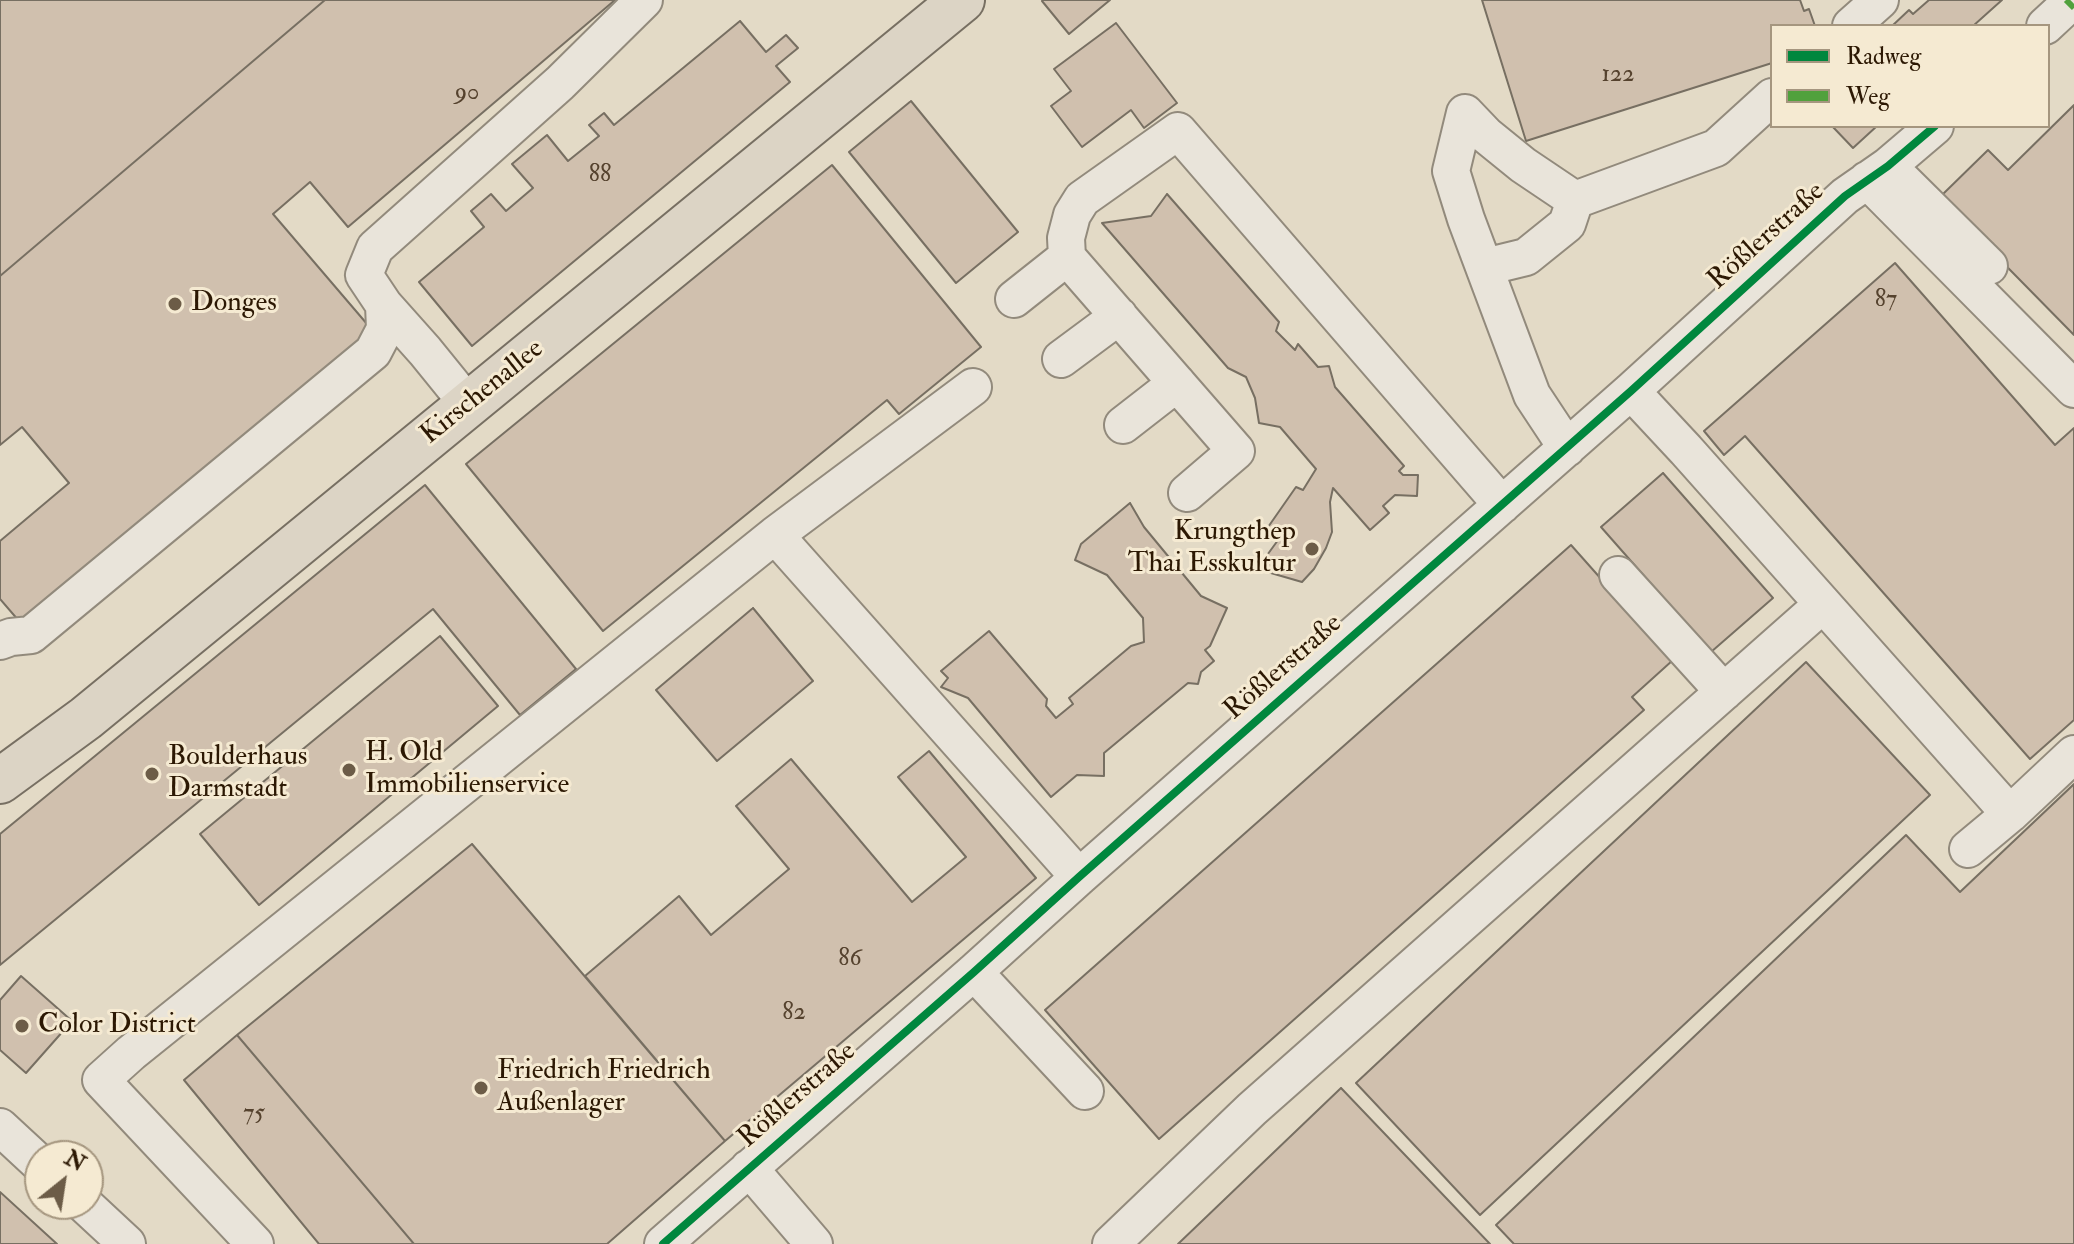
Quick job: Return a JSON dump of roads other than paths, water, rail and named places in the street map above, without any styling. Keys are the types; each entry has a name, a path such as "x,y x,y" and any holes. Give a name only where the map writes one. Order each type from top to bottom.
{"main road":[{"name":"Kirschenallee","path":"0,781 86,718 962,0"}],"street":[{"path":"468,404 384,305 364,275 375,248 560,83 644,0"},
{"path":"2047,24 2073,0"},
{"path":"1575,200 1716,148 1770,99"},
{"path":"1567,448 1532,395 1451,171 1465,113 1523,165 1575,200"},
{"name":"Rößlerstraße","path":"663,1244 1567,448 1845,196 1933,128"},
{"path":"1187,493 1236,451 1067,257 1066,238 1072,215 1082,199 1178,131 1502,505"},
{"path":"1878,173 1989,266"},
{"path":"1878,173 2074,389"},
{"path":"1485,267 1526,257 1567,224 1575,200"},
{"path":"1014,299 1067,257"},
{"path":"0,641 31,635 373,352 385,329 384,305"},
{"path":"1061,359 1119,316"},
{"path":"1123,425 1177,383"},
{"path":"240,1239 101,1080 775,535 973,387"},
{"path":"1631,391 2010,814"},
{"path":"775,535 1079,877"},
{"path":"1618,575 1724,692"},
{"path":"1111,1244 1252,1109 1822,605"},
{"path":"1968,849 2074,754"},
{"path":"974,972 1085,1091"},
{"path":"0,1127 24,1149"},
{"path":"749,1168 814,1244"},
{"path":"101,1220 127,1244"}],"place":[{"name":"Donges","path":"175,304"},
{"name":"Krungthep Thai Esskultur","path":"1312,549"},
{"name":"H. Old Immobilienservice","path":"349,770"},
{"name":"Boulderhaus Darmstadt","path":"152,774"},
{"name":"Color District","path":"22,1026"},
{"name":"Friedrich Friedrich Außenlager","path":"481,1088"}]}
